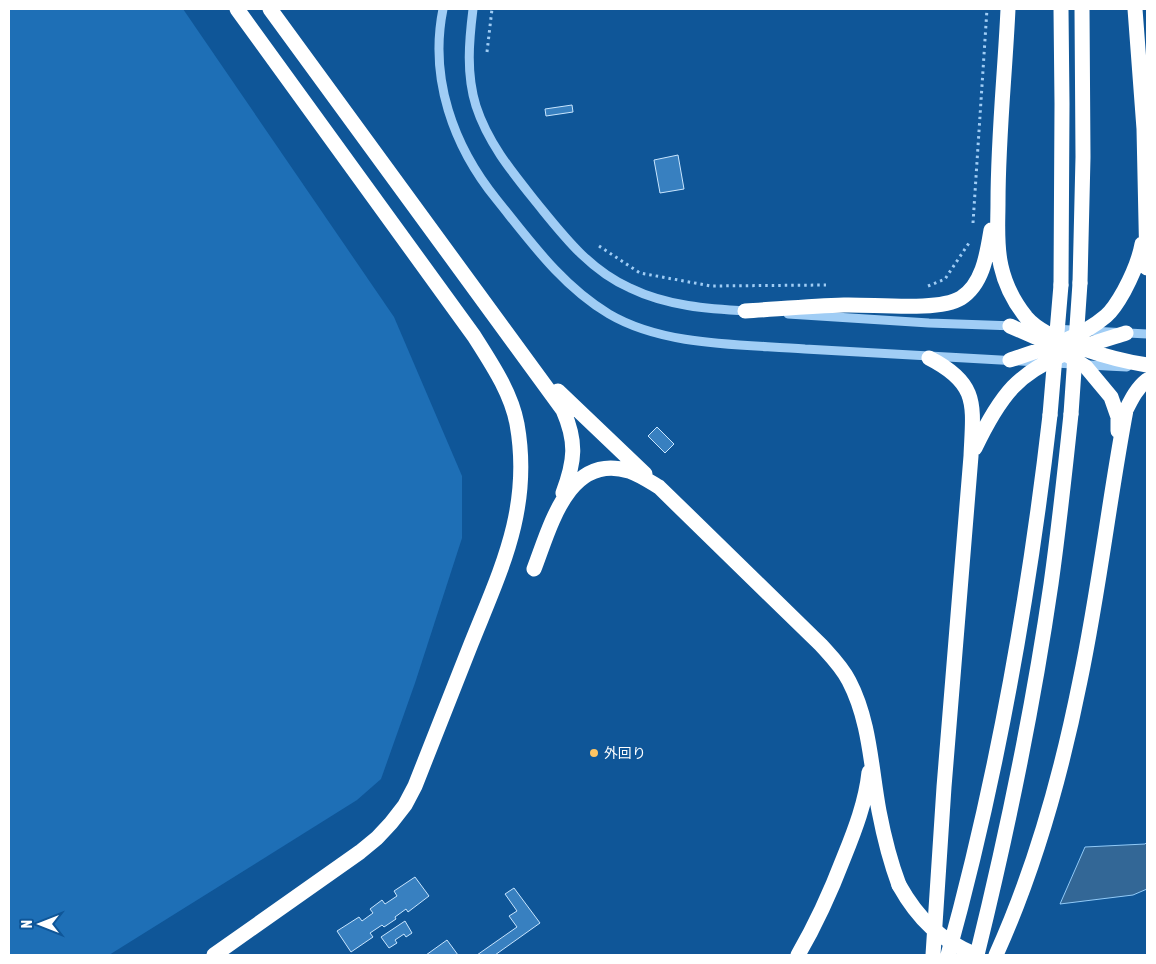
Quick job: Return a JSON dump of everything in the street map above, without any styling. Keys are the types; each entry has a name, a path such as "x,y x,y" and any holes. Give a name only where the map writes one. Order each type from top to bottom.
{"highway":[{"path":"214,955 360,852 391,823 405,805 415,786 504,563 518,511 521,489 516,423 511,403 489,360 474,336 237,9"},
{"path":"270,9 563,410 570,426 573,442 570,475 534,569"},
{"path":"1008,9 998,179 998,248 1001,266 1014,299 1027,318 1081,364 1111,397 1118,417 1119,447"},
{"path":"948,955 996,759 1014,668 1040,502 1050,415 1061,285 1061,9"},
{"path":"532,366 659,487 837,662 857,697 870,751 890,862 899,885 909,903 923,921 941,936 976,955 1014,790 1035,680 1051,585 1071,414 1080,283 1083,157 1082,9"},
{"path":"1135,9 1144,129 1147,268"},
{"path":"745,311 845,305 931,306 946,304 961,298 972,288 987,256 998,179"},
{"path":"971,456 984,429 1013,387 1027,375 1048,362 1061,346 1107,315 1128,285 1135,269 1145,223"},
{"path":"1010,326 1061,346 1081,348 1120,361 1147,367"},
{"path":"1081,348 1126,333"},
{"path":"1010,360 1061,346"},
{"path":"930,358 946,366 959,377 968,390 973,408 971,456 944,787 933,955"},
{"path":"996,955 1030,869 1065,748 1080,681 1126,410 1132,396 1147,380"},
{"path":"557,508 579,480 599,470 621,469 630,471 659,487"},
{"path":"798,955 814,926 851,840 862,807 868,779 870,751"}],"street":[{"path":"443,9 439,38 439,65 443,91 449,116 473,169 547,262 588,300 610,315 661,334 685,339 930,358 1147,367"},
{"path":"473,9 469,50 471,85 484,129 509,168 565,238 584,258 604,274 629,288 656,299 685,306 929,323 1147,334"}],"path":[{"path":"486,58 492,9"},
{"path":"972,229 987,9"},
{"path":"922,288 945,279 972,239"},
{"path":"592,242 640,273 711,286 830,286"}],"shaded area":[{"path":"9,9 183,9 394,317 462,476 462,538 415,683 381,779 357,800 109,955 9,955"},
{"path":"1147,842 1147,889 1133,895 1060,904 1085,847 1145,844"}],"building":[{"path":"572,105 573,112 546,116 545,109"},
{"path":"678,155 684,189 660,193 654,160"},
{"path":"657,427 674,444 665,453 648,436"},
{"path":"415,877 429,896 408,912 406,909 384,927 382,925 370,933 373,937 351,952 337,931 359,917 362,921 373,913 370,909 382,900 385,904 397,896 394,891"},
{"path":"514,888 540,923 495,955 477,955 517,927 509,916 517,911 505,894"},
{"path":"405,921 412,933 406,937 404,934 395,940 397,943 389,948 381,937"},
{"path":"447,940 458,955 426,955"}],"place":[{"name":"外回り","path":"594,753"}]}
